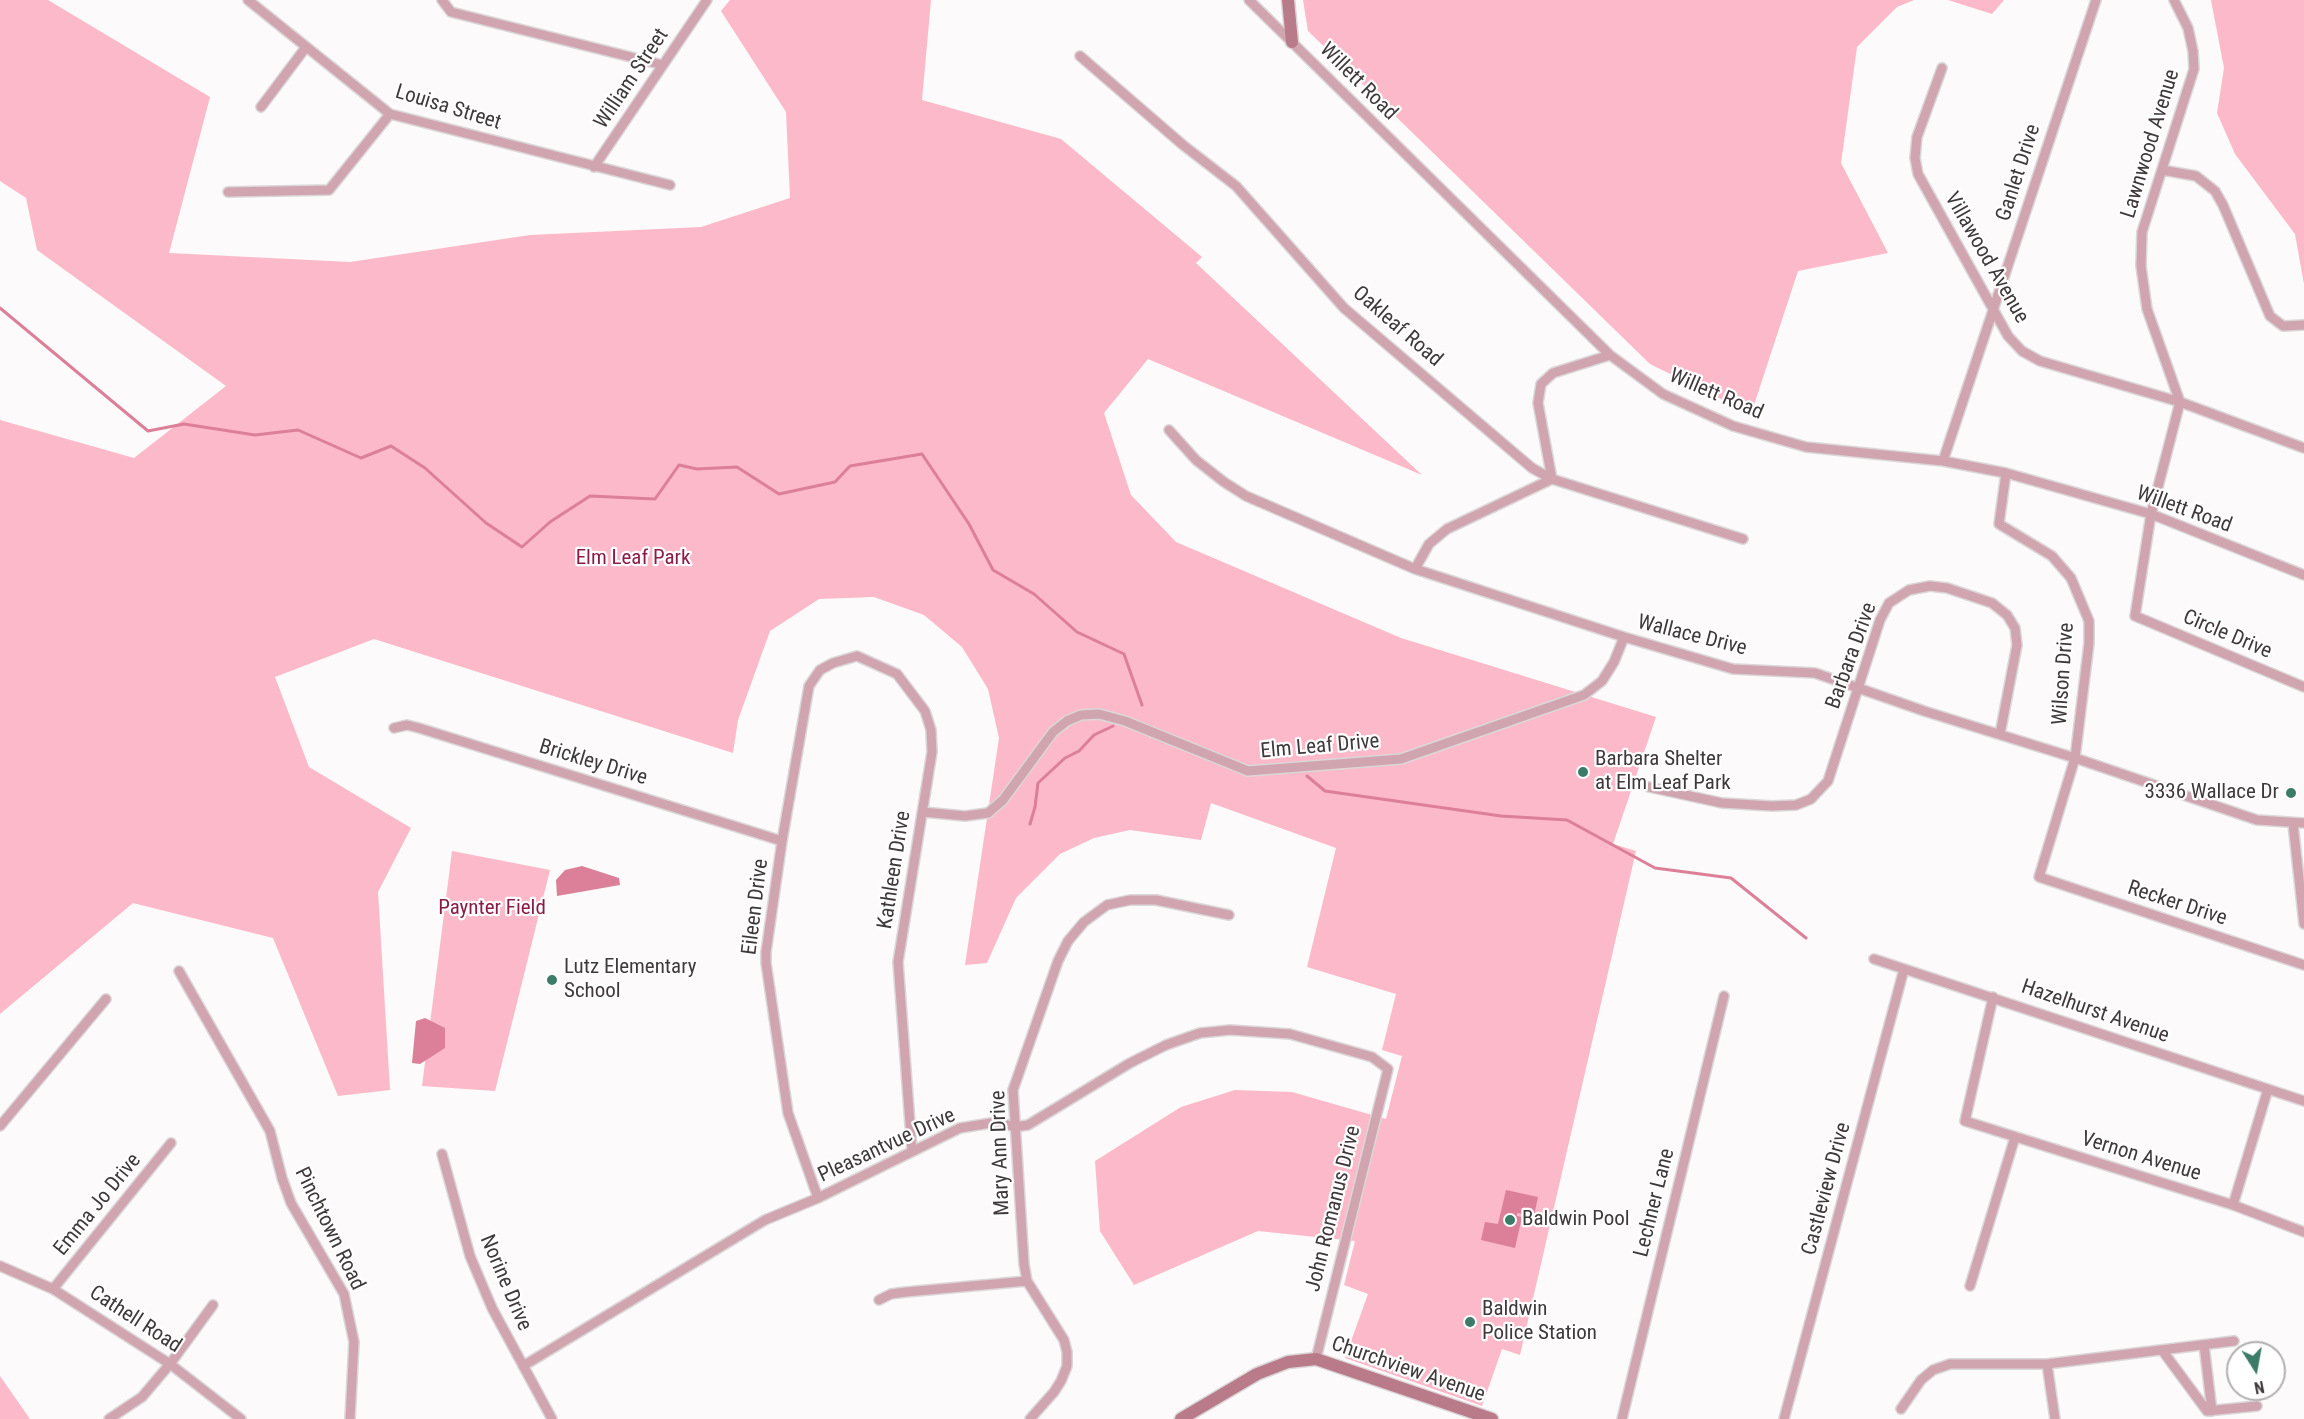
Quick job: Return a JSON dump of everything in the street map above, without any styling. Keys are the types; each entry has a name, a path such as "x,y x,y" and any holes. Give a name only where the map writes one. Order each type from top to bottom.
{"street":[{"name":"Louisa Street","path":"248,0 390,114 670,185"},
{"path":"442,0 451,12 663,65"},
{"name":"William Street","path":"594,167 707,0"},
{"name":"Willett Road","path":"1249,0 1610,355 1663,394 1733,426 1806,447 1943,461 2006,473 2151,514 2304,575"},
{"path":"1288,0 1292,42"},
{"name":"Ganlet Drive","path":"1943,461 2096,0"},
{"name":"Lawnwood Avenue","path":"2174,0 2188,28 2194,69 2142,232 2141,266 2147,309 2180,402"},
{"path":"261,107 306,47"},
{"name":"Oakleaf Road","path":"1080,56 1183,145 1236,186 1344,308 1532,468 1552,479 1743,539"},
{"name":"Villawood Avenue","path":"1942,68 1917,137 1915,158 1918,174 2008,336 2022,351 2040,361 2180,402 2304,448"},
{"path":"228,192 329,190 390,114"},
{"path":"2162,170 2196,176 2214,191 2223,205 2270,316 2283,326 2304,325"},
{"path":"1415,569 1429,544 1447,529 1552,479 1538,403 1541,384 1553,373 1610,355"},
{"path":"2151,514 2180,402"},
{"name":"Wallace Drive","path":"1169,430 1196,460 1246,496 1415,569 1624,637 1733,669 1815,673 2257,820 2304,823"},
{"name":"Wilson Drive","path":"2006,473 1999,524 2052,556 2071,578 2089,621 2089,643 2075,758 2039,877"},
{"name":"Circle Drive","path":"2151,514 2135,616 2302,686"},
{"name":"Barbara Drive","path":"1649,787 1732,804 1796,806 1811,799 1828,781 1857,687 1880,620 1889,603 1909,590 1930,586 1992,603 2007,615 2015,628 2017,645 2000,734"},
{"name":"Elm Leaf Drive","path":"923,812 965,816 988,813 1003,800 1053,732 1067,721 1082,715 1099,714 1125,721 1248,771 1401,759 1584,695 1602,681 1614,662 1624,637"},
{"name":"Kathleen Drive","path":"833,663 857,656 897,674 925,711 931,730 932,752 898,962 912,1151"},
{"name":"Eileen Drive","path":"819,1198 788,1113 766,963 782,841 809,686 820,670 833,663"},
{"path":"2302,686 2304,675"},
{"name":"Brickley Drive","path":"394,728 408,725 782,841"},
{"path":"2293,824 2304,924"},
{"name":"Recker Drive","path":"2039,877 2304,965"},
{"name":"Mary Ann Drive","path":"1030,1419 1054,1392 1067,1366 1064,1340 1027,1281 1013,1090 1058,961 1068,941 1084,922 1107,905 1130,900 1156,900 1229,915"},
{"name":"Hazelhurst Avenue","path":"1874,959 2304,1101"},
{"name":"Castleview Drive","path":"1784,1419 1904,969"},
{"name":"Pinchtown Road","path":"179,971 270,1131 276,1161 291,1203 344,1294 354,1342 350,1419"},
{"name":"Lechner Lane","path":"1622,1419 1724,996"},
{"name":"Vernon Avenue","path":"1993,997 1965,1121 2233,1205 2304,1232"},
{"path":"0,1126 106,999"},
{"name":"John Romanus Drive","path":"1015,1128 1028,1125 1130,1063 1166,1044 1200,1033 1253,1030 1290,1034 1372,1058 1388,1069 1316,1359"},
{"path":"2233,1205 2268,1089"},
{"name":"Pleasantvue Drive","path":"523,1366 765,1220 819,1198 960,1128 997,1122 1015,1128"},
{"path":"1970,1286 2015,1137"},
{"name":"Emma Jo Drive","path":"53,1289 171,1143"},
{"name":"Norine Drive","path":"442,1154 470,1257 492,1308 552,1419"},
{"name":"Cathell Road","path":"0,1266 53,1289 170,1364 241,1419"},
{"path":"879,1300 891,1294 906,1292 1027,1281"},
{"path":"109,1419 142,1397 170,1364 213,1305"},
{"path":"1901,1409 1921,1380 1933,1370 1950,1364 2047,1364 2226,1342"},
{"path":"2204,1345 2212,1411"},
{"path":"2162,1350 2207,1411 2257,1406"},
{"name":"Churchview Avenue","path":"1181,1419 1257,1374 1288,1362 1316,1359 1492,1419"},
{"path":"2047,1364 2055,1419"}],"green space":[{"name":"Elm Leaf Park","path":"0,0 48,0 210,97 169,253 350,262 530,235 701,227 790,198 786,112 721,11 730,0 931,0 922,100 1061,139 1202,257 1196,263 1422,475 1148,359 1104,413 1131,495 1176,542 1401,638 1656,717 1613,844 1636,851 1520,1355 1502,1349 1482,1406 1345,1358 1368,1294 1344,1285 1355,1241 1258,1231 1134,1285 1100,1231 1095,1161 1181,1107 1235,1090 1292,1092 1386,1119 1402,1056 1382,1050 1396,994 1307,967 1336,848 1211,803 1201,840 1130,830 1094,838 1060,854 1016,898 987,963 965,965 999,738 988,689 962,647 924,615 874,597 819,599 770,631 738,720 733,753 374,639 275,677 309,767 411,828 378,892 390,1090 338,1096 273,938 133,903 0,1014 0,420 134,458 226,386 37,250 26,198 0,181"},
{"path":"1303,0 1914,0 1897,7 1857,47 1841,163 1888,253 1798,271 1751,414 1650,364 1308,31"},
{"path":"1948,0 2004,0 1992,14"},
{"path":"2211,0 2304,0 2304,284 2295,234 2235,154 2217,113 2224,68"},
{"name":"Paynter Field","path":"452,851 550,870 495,1091 422,1086"},
{"path":"0,1376 30,1419 0,1419"}],"shaded area":[{"path":"582,866 619,878 620,885 557,896 556,880 565,870"},
{"path":"425,1018 445,1028 445,1048 420,1064 412,1063 416,1021"},
{"name":"Baldwin Pool","path":"1506,1190 1538,1197 1534,1216 1517,1213 1517,1216 1522,1217 1515,1248 1481,1240 1485,1222 1498,1224"}],"waterway":[{"path":"0,308 148,431 184,424 255,435 298,430 361,458 391,446 425,468 486,523 522,547 550,522 590,496 655,499 679,465 697,469 737,467 779,494 835,482 850,466 922,454 969,524 993,570 1034,594 1077,632 1124,654 1142,705"},
{"path":"1030,824 1038,783 1065,758 1079,751 1094,735 1113,726"},
{"path":"1307,776 1325,791 1501,816 1567,820 1655,868 1731,878 1806,938"}],"place":[{"name":"Barbara Shelter at Elm Leaf Park","path":"1583,772"},
{"name":"3336 Wallace Dr","path":"2291,793"},
{"name":"Lutz Elementary School","path":"552,980"},
{"name":"Baldwin Pool","path":"1510,1220"},
{"name":"Baldwin Police Station","path":"1470,1322"}]}
